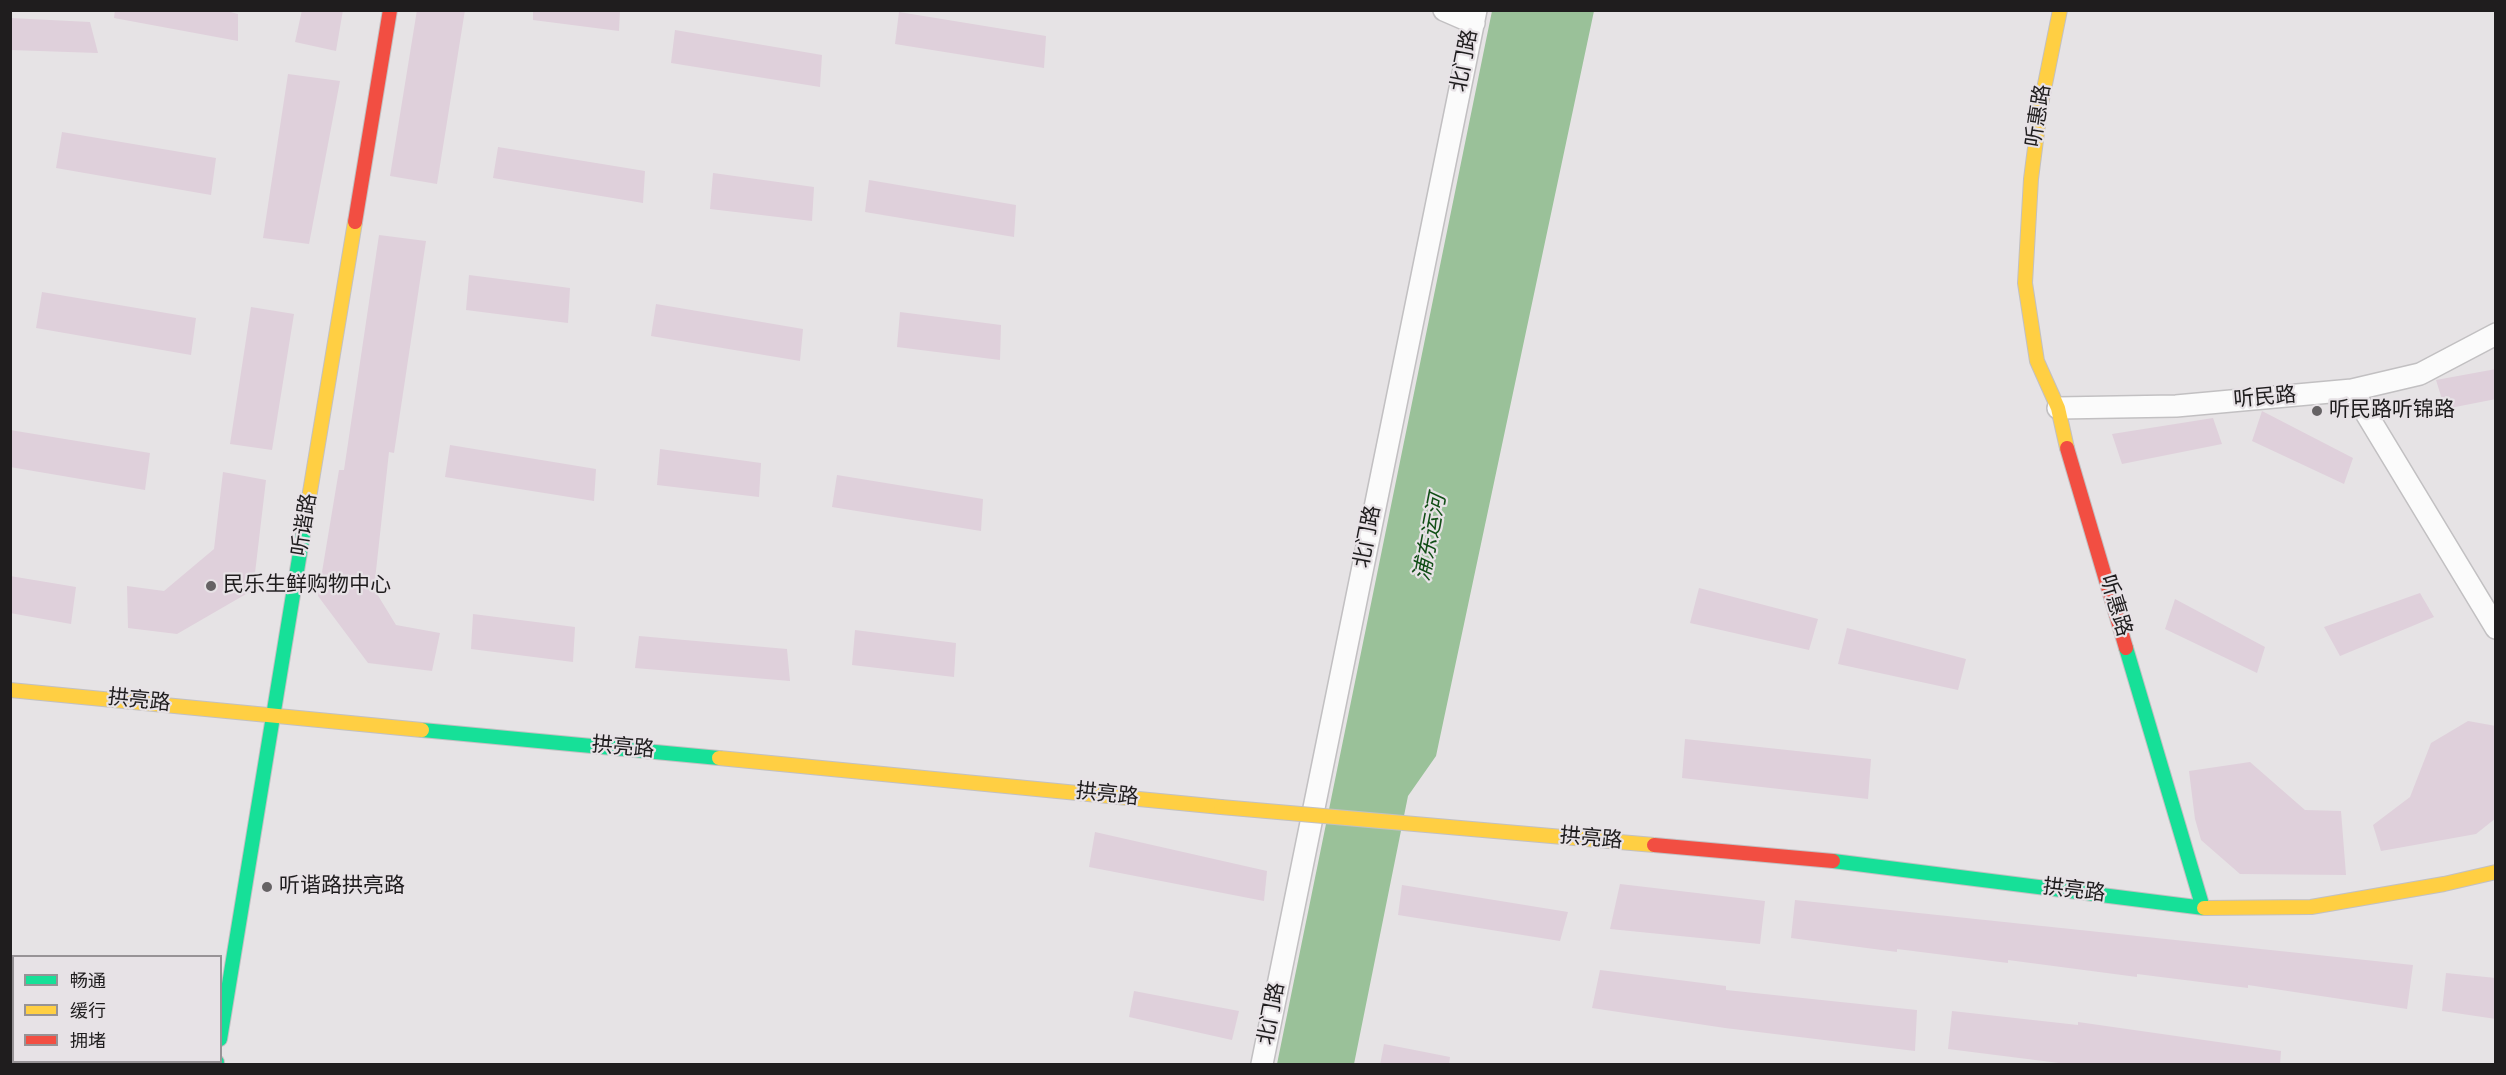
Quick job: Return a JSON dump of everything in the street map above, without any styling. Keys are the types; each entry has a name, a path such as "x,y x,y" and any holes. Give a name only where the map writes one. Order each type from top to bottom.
{"street":[{"name":"听谐路","path":"222,1027 390,10"},
{"path":"1444,10 1475,17"},
{"name":"听惠路","path":"2060,10 2040,109 2031,178 2025,283 2037,361 2058,408 2071,463 2202,908"},
{"name":"北门路","path":"1262,1065 1475,17"},
{"name":"听民路","path":"2058,408 2176,406 2352,390 2420,374 2496,334"},
{"path":"2352,390 2496,628"},
{"name":"拱亮路","path":"10,690 1221,807 1833,861 2202,908"},
{"path":"2202,908 2311,907 2444,884 2496,872"}],"water":[{"name":"浦东运河","path":"1492,11 1594,11 1436,756 1408,796 1354,1064 1277,1064"}],"building":[{"path":"115,10 223,10 238,14 238,41 114,18"},
{"path":"302,10 343,10 336,51 295,42"},
{"path":"417,10 465,10 437,184 390,176"},
{"path":"533,10 620,10 619,31 533,20"},
{"path":"899,12 1046,36 1044,68 895,44"},
{"path":"10,18 90,22 98,53 10,50"},
{"path":"675,30 822,55 820,87 671,63"},
{"path":"288,74 340,81 309,244 263,238"},
{"path":"62,132 216,158 211,195 56,168"},
{"path":"498,147 645,171 643,203 493,178"},
{"path":"713,173 814,187 812,221 710,209"},
{"path":"869,180 1016,205 1014,237 865,212"},
{"path":"379,235 426,241 394,453 389,452 374,589 396,625 440,633 432,671 368,663 318,596 339,470 344,470"},
{"path":"469,275 570,288 568,323 466,310"},
{"path":"42,292 196,318 191,355 36,328"},
{"path":"656,304 803,329 800,361 651,336"},
{"path":"251,307 294,314 272,450 230,444"},
{"path":"900,312 1001,325 1000,360 897,347"},
{"path":"2496,369 2496,399 2445,409 2436,380"},
{"path":"2262,411 2353,458 2344,484 2252,441"},
{"path":"2213,418 2222,444 2122,464 2112,434"},
{"path":"10,430 150,453 145,490 10,467"},
{"path":"450,445 596,469 594,501 445,477"},
{"path":"660,449 761,463 759,497 657,485"},
{"path":"223,472 266,480 253,590 177,634 128,628 127,586 164,591 214,549"},
{"path":"837,475 983,499 981,531 832,507"},
{"path":"10,576 76,587 71,624 10,613"},
{"path":"1699,588 1818,619 1809,650 1690,623"},
{"path":"2420,593 2434,617 2340,656 2324,627"},
{"path":"2175,599 2265,647 2257,673 2165,629"},
{"path":"473,614 575,627 573,662 471,649"},
{"path":"1847,628 1966,659 1958,690 1838,664"},
{"path":"855,630 956,643 954,677 852,665"},
{"path":"639,636 787,649 790,681 635,668"},
{"path":"2468,721 2496,726 2496,818 2476,834 2381,851 2373,825 2410,797 2431,743"},
{"path":"1685,739 1871,759 1868,799 1682,778"},
{"path":"2250,762 2305,810 2341,811 2346,875 2240,874 2201,840 2195,819 2189,771"},
{"path":"1095,832 1267,871 1264,901 1089,867"},
{"path":"1620,884 1765,901 1760,944 1610,929"},
{"path":"1402,885 1568,912 1560,941 1398,915"},
{"path":"1795,900 2413,965 2407,1009 2248,985 2248,988 2137,974 2137,977 2008,960 2008,963 1897,949 1897,952 1791,938"},
{"path":"1600,970 1726,986 1726,990 1917,1010 1915,1051 1725,1028 1592,1008"},
{"path":"2446,973 2496,978 2496,1019 2442,1011"},
{"path":"1134,991 1239,1011 1232,1040 1129,1017"},
{"path":"1952,1011 2078,1025 2078,1022 2281,1051 2280,1065 2075,1065 1948,1049"},
{"path":"1384,1044 1450,1057 1449,1065 1380,1065"}],"traffic: fast":[{"path":"222,1027 305,522"},
{"path":"2126,648 2203,908"},
{"path":"422,730 719,758"},
{"path":"1833,861 2204,908"}],"traffic: slow":[{"path":"2060,10 2040,109 2031,179 2025,283 2037,361 2058,408 2067,448"},
{"path":"305,522 355,222"},
{"path":"10,690 422,730"},
{"path":"719,758 1221,807"},
{"path":"1221,807 1654,845"},
{"path":"2204,908 2311,907 2444,884 2496,872"}],"traffic: jam":[{"path":"355,222 390,10"},
{"path":"2067,448 2126,648"},
{"path":"1654,845 1833,861"}],"place":[{"name":"听民路听锦路","path":"2317,411"},
{"name":"民乐生鲜购物中心","path":"211,586"},
{"name":"听谐路拱亮路","path":"267,887"}]}
